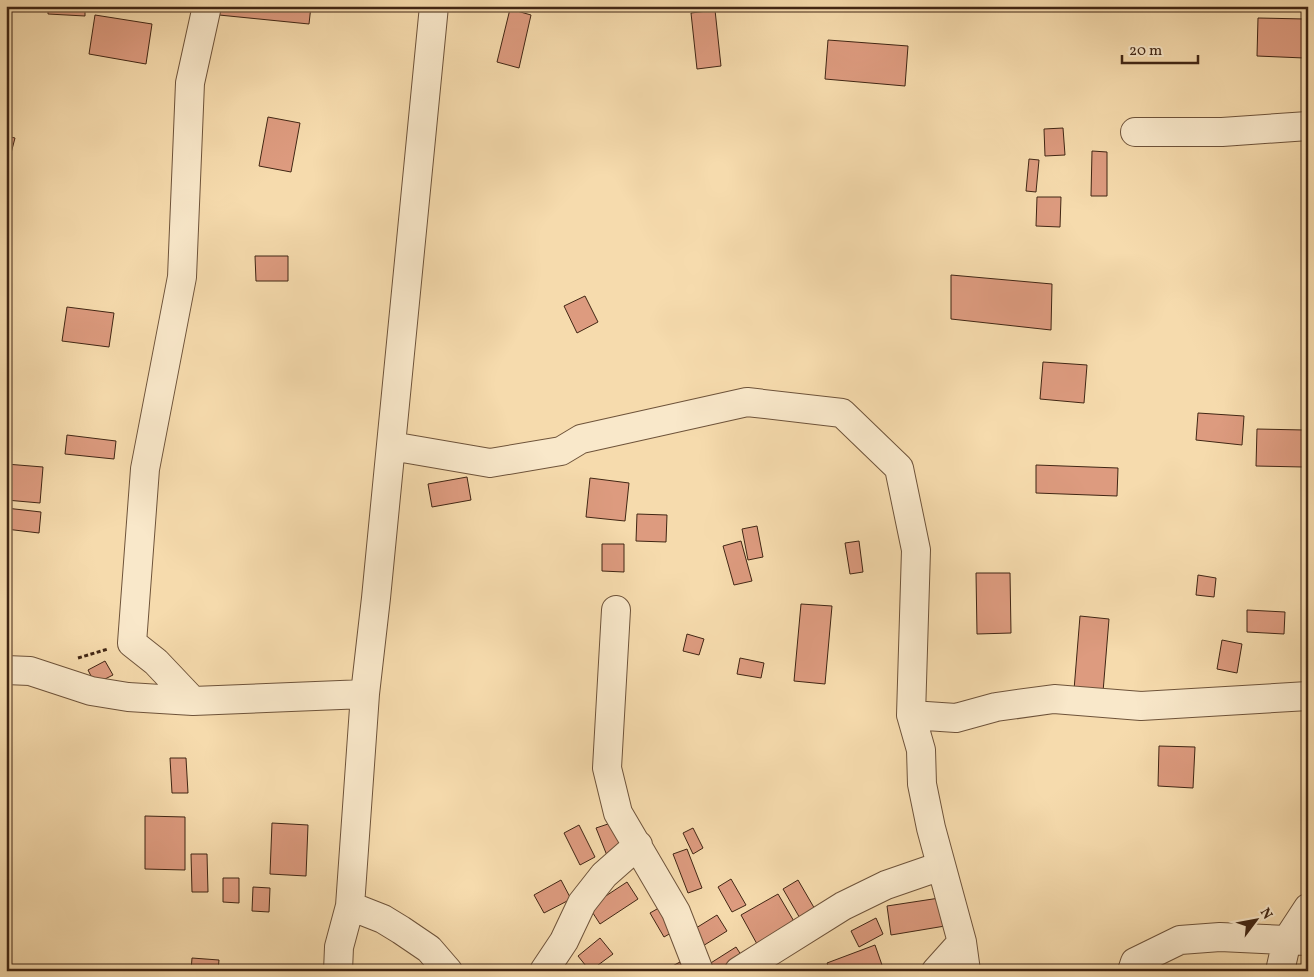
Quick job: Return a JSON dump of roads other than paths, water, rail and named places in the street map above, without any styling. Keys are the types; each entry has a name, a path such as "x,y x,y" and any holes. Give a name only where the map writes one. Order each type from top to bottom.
{"street":[{"path":"194,701 156,662 132,643 146,469 182,277 190,83 207,6"},
{"path":"338,971 339,947 350,906 366,694 434,6"},
{"path":"1135,132 1222,132 1308,126"},
{"path":"391,446 490,463 561,451 581,439 747,402 842,413 899,468 916,550 911,715 920,750 922,784 929,819 962,942 966,971"},
{"path":"616,610 607,768 618,813 676,912 698,971"},
{"path":"6,670 30,672 91,691 128,697 194,701 366,694"},
{"path":"911,715 956,718 996,707 1054,699 1141,706 1308,696"},
{"path":"544,971 564,941 582,902 604,876 638,845"},
{"path":"739,971 843,906 886,885 941,866"},
{"path":"350,906 383,919 402,930 429,949 448,971"},
{"path":"1280,971 1298,940 1308,908"},
{"path":"1132,971 1135,962 1180,940 1220,937 1298,940"},
{"path":"936,971 962,942"}]}
